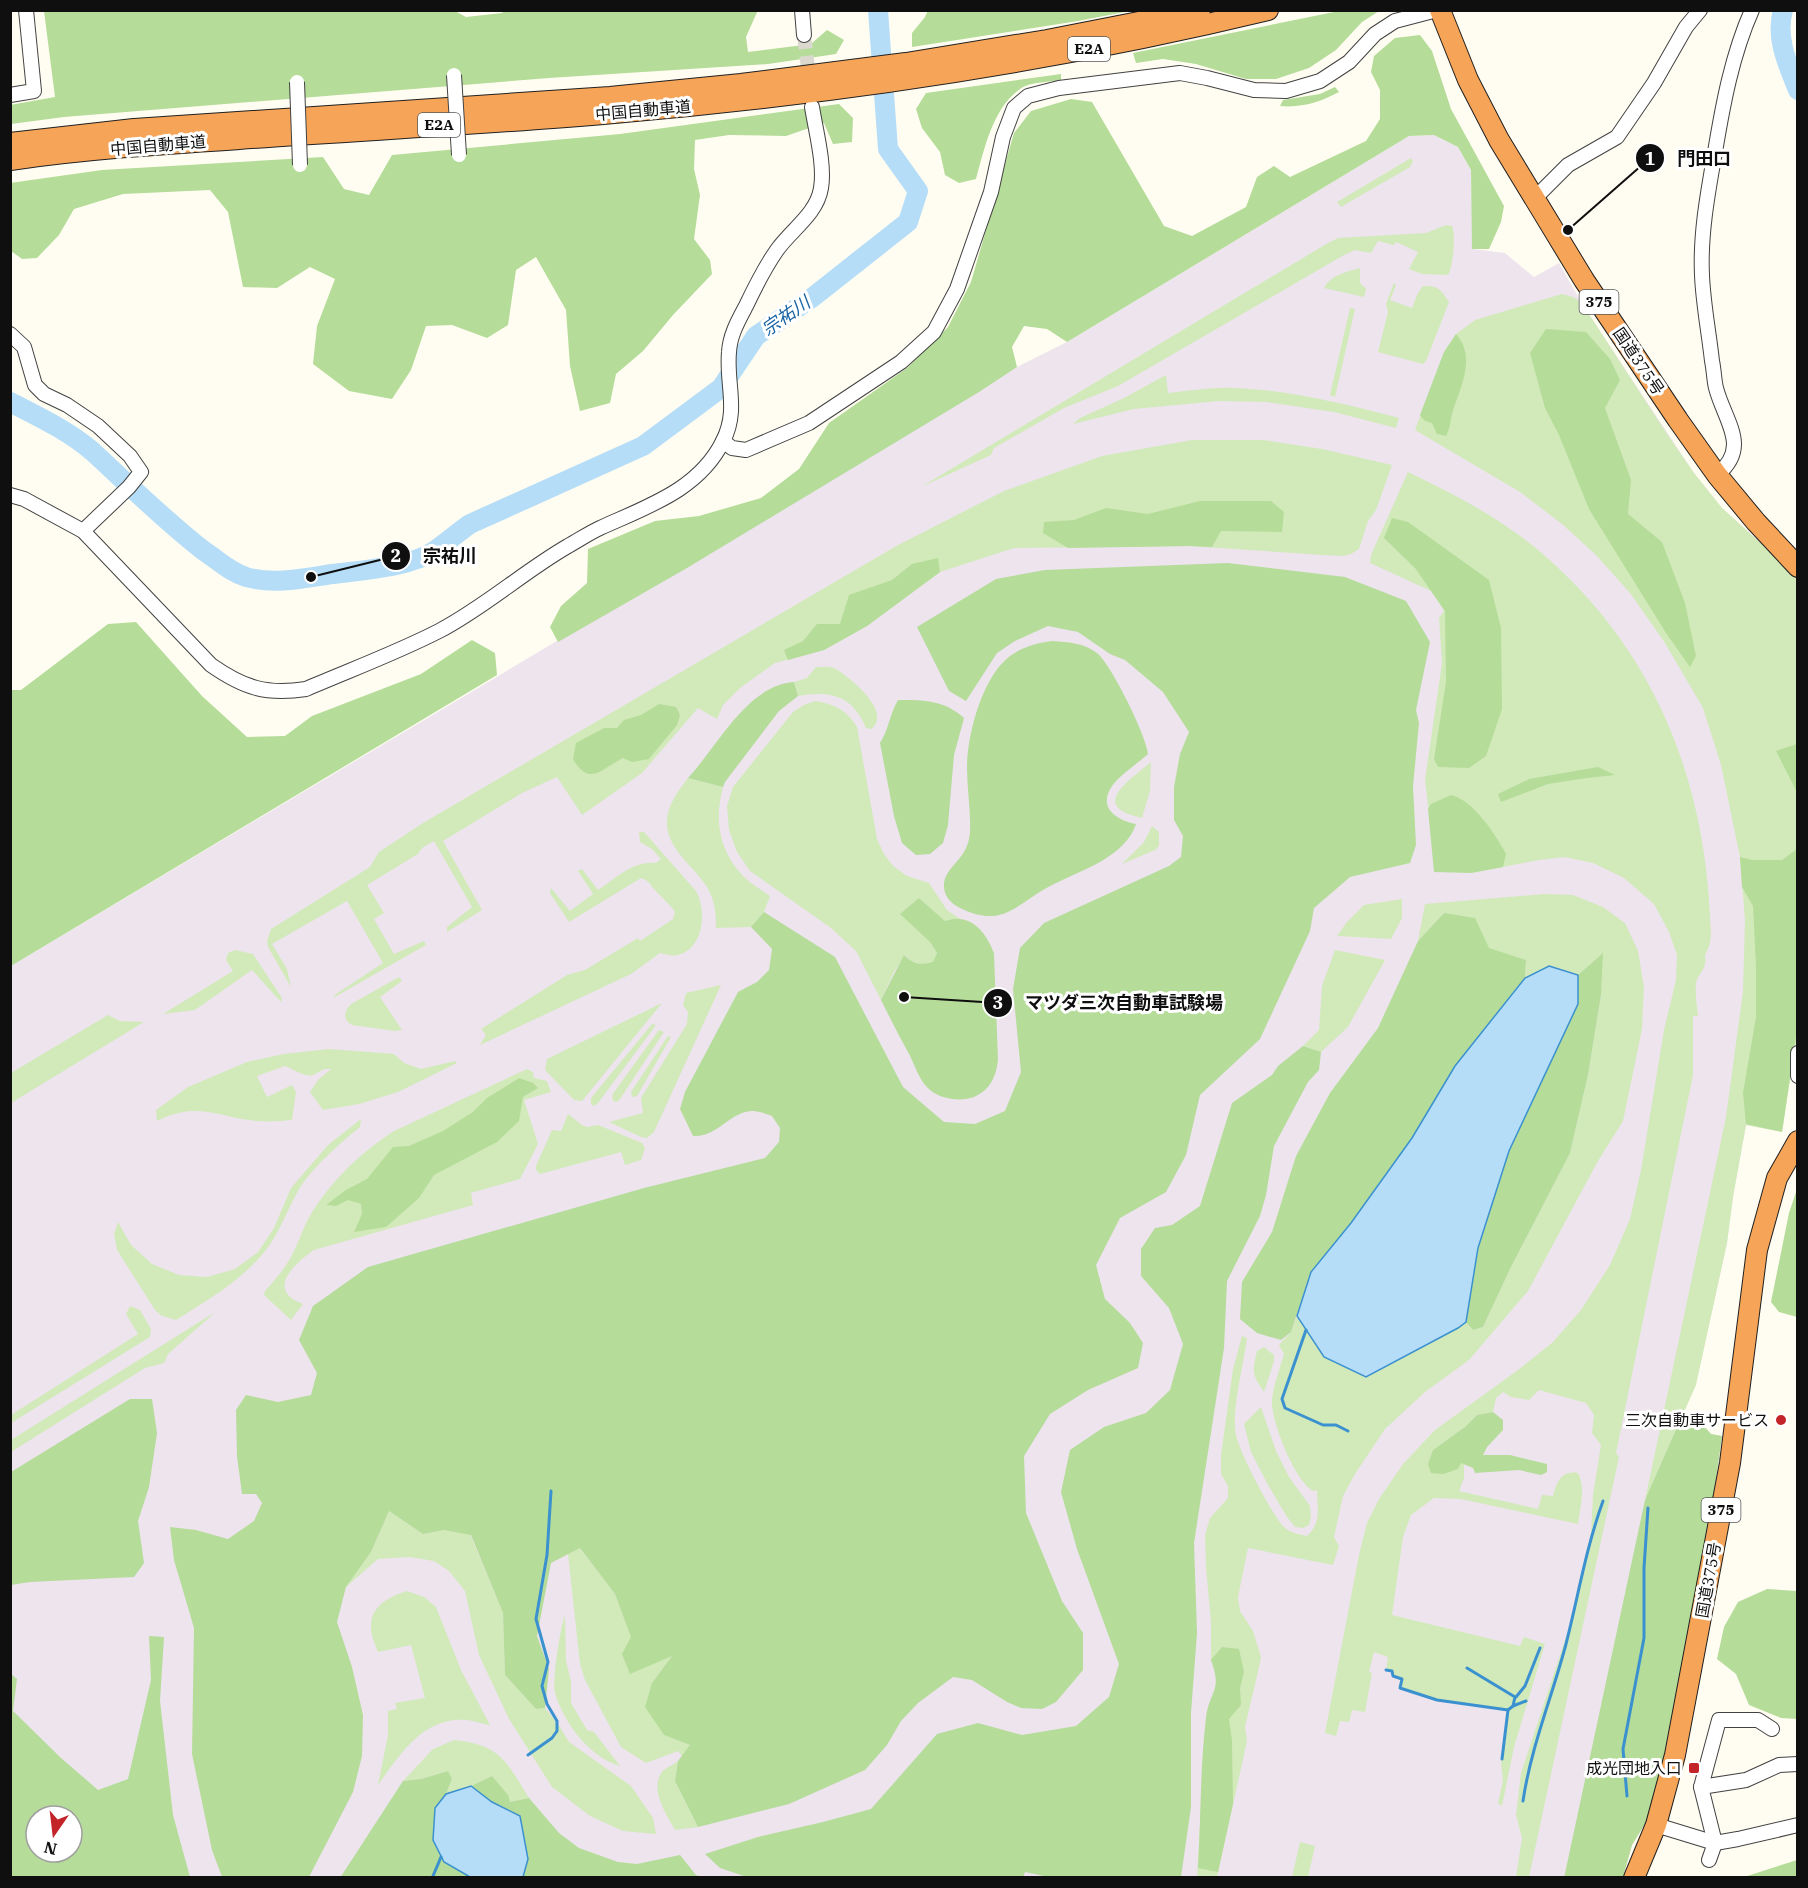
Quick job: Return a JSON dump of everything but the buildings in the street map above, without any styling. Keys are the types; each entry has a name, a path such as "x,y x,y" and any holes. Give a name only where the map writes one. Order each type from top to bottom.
{"highway":[{"name":"中国自動車道","path":"10,160 151,145 612,113 907,71 1047,40 1200,10"},
{"name":"中国自動車道","path":"907,71 1052,57 1192,29 1268,10"},
{"name":"国道375号","path":"1438,10 1468,80 1499,140 1584,280 1717,475 1797,567"},
{"name":"中国自動車道","path":"10,143 134,129 610,96 741,84 865,78"},
{"name":"国道375号","path":"1634,1878 1656,1825 1675,1755 1730,1462 1757,1250 1777,1178 1797,1141"}],"street":[{"path":"10,95 34,91 26,10"},
{"path":"802,10 804,35"},
{"path":"723,441 732,448 746,450 809,423 901,362 934,332 957,289 987,202 1003,137 1014,108 1028,96 1059,88 1180,74 1254,90 1286,91 1320,81 1349,62 1375,34 1395,21 1438,10"},
{"path":"1535,198 1568,165 1617,137 1654,82 1686,27 1700,10"},
{"path":"1717,475 1729,465 1734,451 1735,438 1716,388 1702,275 1703,230 1730,73 1741,36 1752,10"},
{"path":"454,75 459,155"},
{"path":"297,82 300,165"},
{"path":"10,495 24,499 83,531 211,665 232,680 263,691 306,689 448,626 483,605 564,548 598,529 651,507 675,493 713,457 723,441 733,404 728,367 731,336 777,250 815,206 821,191 822,177 812,107"},
{"path":"10,334 24,347 35,384 44,394 67,405 98,426 130,456 141,472 83,531"},
{"path":"1797,1053 1797,1076"},
{"path":"1709,1860 1715,1843 1701,1787 1719,1720 1758,1720 1772,1729"},
{"path":"1701,1787 1746,1780 1779,1766 1797,1764"},
{"path":"1656,1825 1715,1843 1797,1825"}],"shaded area":[{"path":"1434,135 1458,147 1471,170 1473,249 1505,253 1534,277 1559,263 1581,302 1694,473 1722,508 1797,576 1797,1029 1782,1132 1746,1125 1727,1243 1697,1379 1682,1416 1700,1422 1711,1434 1722,1436 1715,1486 1662,1765 1648,1819 1632,1845 1623,1877 11,1878 11,966 1017,367 1067,342 1409,136"}],"green space":[{"path":"453,10 466,17 502,13 505,10 758,10 746,37 748,52 811,44 827,30 844,40 836,54 768,64 549,78 64,117 11,124 10,105 55,97 44,11"},
{"path":"928,10 1130,11 912,47 912,33"},
{"path":"1339,11 1379,11 1362,22 1336,50 1309,68 1276,79 1246,79 1196,64 1163,59 1136,63 1133,53"},
{"path":"1420,35 1432,51 1451,109 1504,206 1501,222 1489,249 1472,249 1471,170 1458,147 1434,135 1409,136 1067,342 1047,329 1024,326 1012,347 1017,367 687,568 558,642 550,627 561,606 587,583 588,549 655,521 699,516 761,498 799,469 829,423 907,368 948,327 971,282 1014,133 1031,111 1071,99 1092,102 1164,226 1192,236 1246,207 1257,177 1274,166 1290,177 1366,141 1380,119 1380,90 1371,72 1374,56 1395,38"},
{"path":"1061,74 1061,80 1023,87 1004,105 992,128 976,179 959,183 945,175 940,152 922,128 916,109 926,93"},
{"path":"1335,87 1339,92 1318,101 1296,106 1280,106 1283,100 1320,94"},
{"path":"839,104 853,118 852,142 833,144 824,123 786,136 729,135 695,140 694,169 700,195 694,239 710,260 712,274 643,351 616,374 610,403 580,411 570,366 566,310 536,257 516,270 508,325 487,338 452,325 426,326 411,370 392,399 349,391 313,364 317,326 335,279 310,267 277,288 243,287 228,212 210,190 123,194 74,209 59,235 37,258 22,259 11,251 10,183 102,170 323,157 344,189 369,195 392,155 620,134"},
{"path":"1411,158 1413,161 1410,167 1341,207 1337,202"},
{"path":"1446,225 1452,226 1454,236 1453,258 1448,275 1422,274 1409,269 1418,252 1396,242 1394,245 1378,241 1371,253 1355,250 1118,386 1064,408 994,448 991,455 921,487 1338,238 1426,233"},
{"path":"1360,268 1360,283 1366,289 1364,297 1324,288 1335,277"},
{"path":"1394,283 1396,285 1390,300 1412,308 1423,286 1433,286 1439,289 1449,302 1423,364 1378,352 1388,312 1386,304"},
{"path":"1562,294 1581,302 1665,431 1722,508 1797,576 1798,1029 1782,1132 1746,1125 1727,1243 1696,1385 1645,1500 1726,1117 1743,991 1745,920 1740,857 1721,765 1703,708 1665,643 1630,593 1596,555 1562,524 1520,492 1415,430 1444,352 1456,334 1475,320"},
{"path":"1350,308 1355,309 1335,397 1330,395"},
{"path":"1546,329 1586,332 1610,359 1620,380 1605,408 1631,480 1628,514 1662,542 1685,603 1696,656 1690,667 1666,633 1589,509 1559,435 1545,408 1530,353"},
{"path":"1456,334 1462,343 1466,363 1446,436 1437,434 1432,423 1425,421 1420,415 1444,352"},
{"path":"1166,375 1168,393 1218,388 1255,389 1317,398 1399,418 1396,428 1334,412 1266,402 1219,401 1134,409 1073,424 1080,418"},
{"path":"1192,440 1263,440 1322,449 1392,465 1376,510 1368,521 1359,549 1343,556 1189,546 1014,548 940,572 867,626 824,650 775,663 740,688 723,705 717,719 698,708 642,773 582,815 557,777 522,793 443,841 482,910 447,932 447,927 472,907 434,841 422,848 418,854 367,885 384,913 374,919 394,954 424,941 426,945 333,998 383,963 347,901 272,944 287,969 291,987 268,947 267,941 271,929 370,867 379,852 423,823 898,545 1004,491 1102,456"},
{"path":"1408,472 1479,509 1529,542 1582,592 1615,631 1642,673 1665,717 1683,763 1696,812 1705,863 1710,915 1710,944 1705,955 1704,967 1696,984 1698,1016 1693,1016 1693,1075 1616,1453 1619,1457 1529,1877 1516,1877 1522,1838 1516,1815 1521,1773 1570,1625 1591,1533 1593,1495 1601,1445 1592,1433 1594,1415 1586,1403 1539,1390 1529,1400 1511,1397 1503,1392 1496,1398 1493,1412 1477,1415 1465,1427 1433,1450 1464,1464 1464,1478 1459,1491 1538,1509 1542,1495 1553,1496 1558,1482 1564,1475 1578,1473 1582,1492 1578,1524 1461,1499 1434,1498 1411,1515 1403,1537 1392,1615 1520,1646 1524,1637 1545,1644 1514,1747 1502,1806 1498,1803 1503,1781 1501,1763 1508,1710 1437,1700 1400,1688 1402,1679 1393,1676 1392,1671 1386,1670 1388,1657 1374,1652 1369,1672 1372,1673 1365,1712 1352,1710 1349,1722 1340,1721 1336,1736 1325,1733 1359,1555 1367,1523 1379,1499 1403,1464 1435,1430 1553,1342 1581,1310 1610,1265 1630,1219 1641,1170 1664,1030 1676,980 1677,955 1669,932 1654,904 1624,878 1593,863 1565,857 1471,873 1432,839 1425,780 1442,663 1439,618 1444,611 1431,591 1370,563 1371,555"},
{"path":"1200,501 1271,501 1284,512 1282,532 1221,531 1212,547 1068,548 1043,533 1044,522 1074,520 1106,508 1148,514"},
{"path":"1392,518 1408,522 1489,580 1501,628 1502,709 1486,756 1469,768 1438,767 1434,759 1446,682 1445,611 1415,568 1384,538"},
{"path":"938,558 940,572 867,626 824,650 788,660 784,650 803,641 817,624 840,624 849,595 892,580 912,564"},
{"path":"1228,563 1345,577 1406,601 1430,642 1416,710 1419,723 1413,786 1416,845 1410,863 1350,877 1314,908 1310,931 1260,1039 1200,1095 1186,1155 1166,1192 1120,1218 1096,1265 1105,1299 1130,1323 1143,1343 1138,1368 1088,1390 1050,1414 1024,1456 1026,1513 1062,1601 1083,1633 1083,1670 1056,1702 1042,1709 1021,1708 972,1680 953,1677 918,1703 901,1721 887,1745 865,1770 789,1804 698,1827 675,1781 678,1761 690,1745 664,1735 645,1707 652,1683 672,1656 630,1674 622,1654 631,1637 615,1594 580,1548 551,1563 537,1636 549,1669 545,1708 536,1709 505,1675 503,1613 471,1535 444,1530 423,1534 389,1511 371,1552 346,1587 337,1622 352,1667 363,1715 362,1756 353,1792 309,1877 222,1877 212,1850 192,1754 194,1628 174,1560 170,1527 196,1530 228,1539 254,1521 262,1503 256,1494 242,1494 237,1456 236,1410 246,1395 278,1402 311,1395 317,1373 299,1340 313,1306 368,1267 644,1188 765,1158 779,1142 780,1128 772,1116 755,1111 745,1112 709,1133 693,1136 680,1109 685,1092 738,992 757,982 769,970 772,949 751,927 764,912 835,957 903,1087 944,1122 975,1124 1005,1111 1021,1072 1013,989 1020,948 1044,923 1169,866 1181,857 1183,836 1174,820 1174,787 1180,754 1189,732 1163,692 1125,660 1110,654 1078,632 1048,626 1015,641 997,653 966,701 949,691 917,627 996,579 1045,570"},
{"path":"136,622 202,696 247,737 285,736 312,716 421,674 472,640 495,653 497,675 11,966 11,690 21,690 108,624"},
{"path":"1052,641 1081,645 1097,653 1111,671 1135,717 1148,754 1112,786 1107,801 1111,812 1116,816 1136,824 1130,835 1113,854 1089,868 1041,891 1010,911 1000,915 975,914 953,904 946,895 944,887 949,871 966,849 970,832 967,768 973,724 984,692 1000,665 1020,650"},
{"path":"816,667 834,668 867,696 877,714 877,722 871,729 866,728 855,709 840,698 821,694 798,696 794,682 807,678"},
{"path":"794,682 798,696 779,711 723,787 688,778 747,706 777,686"},
{"path":"898,700 941,704 964,718 954,755 948,825 943,843 930,854 916,855 902,843 894,816 880,743"},
{"path":"815,701 839,709 849,716 857,727 877,839 884,854 893,866 907,876 929,883 947,910 960,919 945,921 919,898 901,914 930,942 937,953 933,963 925,964 918,964 905,955 881,1000 856,951 831,928 750,871 737,852 729,830 727,806 733,787 793,712"},
{"path":"659,704 676,707 680,715 677,725 649,759 632,762 623,758 591,774 579,768 573,759 576,743 604,728 617,728 624,720 641,715"},
{"path":"1798,744 1797,792 1776,751"},
{"path":"1151,762 1150,791 1142,818 1126,813 1118,807 1115,800 1118,793"},
{"path":"1598,767 1615,775 1548,784 1501,802 1498,794 1529,779"},
{"path":"688,778 723,787 719,823 728,856 743,876 770,896 764,912 751,927 716,928 710,892 675,848 671,839 667,820 669,808"},
{"path":"1451,795 1467,804 1490,828 1506,854 1503,867 1471,873 1434,872 1428,809 1431,804"},
{"path":"1152,826 1159,832 1159,846 1155,850 1122,864 1144,842"},
{"path":"639,832 644,832 696,891 702,918 698,937 693,945 676,956 660,953 631,974 480,1045 486,1035 481,1029 567,975 585,970 638,938 640,941 673,919 675,912 673,909 648,882 641,878 569,922 550,893 551,888 570,911 593,894 578,871 582,869 598,890 633,867 656,863 661,859 652,849 640,842"},
{"path":"1797,849 1797,1029 1782,1132 1746,1124 1743,1093 1756,1017 1756,966 1753,906 1742,887 1740,857 1752,860 1782,860"},
{"path":"1544,894 1573,895 1603,907 1625,923 1638,951 1644,987 1642,1029 1623,1121 1598,1161 1528,1291 1469,1360 1425,1392 1385,1429 1355,1474 1343,1496 1334,1537 1339,1546 1333,1565 1248,1548 1238,1597 1240,1611 1253,1631 1261,1657 1245,1727 1247,1741 1217,1877 1197,1878 1206,1717 1215,1691 1217,1676 1211,1660 1211,1622 1205,1535 1210,1518 1228,1498 1228,1486 1221,1474 1221,1455 1233,1369 1242,1336 1247,1338 1238,1387 1235,1414 1236,1435 1256,1482 1282,1525 1297,1534 1307,1536 1317,1520 1317,1490 1313,1491 1306,1485 1292,1463 1279,1435 1272,1409 1272,1399 1284,1354 1279,1345 1291,1332 1297,1316 1324,1357 1366,1377 1466,1322 1473,1330 1483,1327 1570,1153 1588,1075 1601,995 1602,954 1578,975 1549,966 1525,978 1526,960 1489,949 1444,913 1418,941 1425,904"},
{"path":"919,898 945,921 960,919 972,923 985,936 994,953 997,1066 988,1087 969,1099 945,1097 934,1093 926,1086 881,1000 904,955 914,962 925,964 933,962 937,953 930,942 900,914"},
{"path":"1402,899 1402,918 1391,939 1337,936 1364,905"},
{"path":"1444,913 1475,918 1489,948 1526,960 1525,978 1455,1066 1412,1138 1351,1224 1311,1272 1291,1332 1281,1340 1257,1333 1240,1319 1242,1282 1272,1232 1296,1156 1330,1093 1378,1028 1418,941"},
{"path":"235,950 253,954 282,998 281,1002 252,970 195,1010 163,1014 233,971 226,960 228,953"},
{"path":"1335,950 1385,960 1348,1027 1321,1052 1303,1046 1319,1030 1322,986"},
{"path":"1603,953 1601,995 1588,1075 1570,1153 1483,1327 1473,1330 1466,1322 1478,1248 1509,1151 1578,1004 1578,975"},
{"path":"399,977 402,981 380,997 402,1030 352,1025 345,1018 351,1004"},
{"path":"721,985 654,1132 647,1138 641,1137 609,1122 643,1113 641,1098 687,1024 688,1012 683,1005 686,993"},
{"path":"662,1003 582,1101 574,1100 545,1070 547,1059"},
{"path":"108,1015 120,1021 144,1022 11,1103 11,1073"},
{"path":"652,1024 656,1025 598,1103 594,1106 591,1104 591,1098"},
{"path":"659,1030 664,1032 620,1099 617,1102 613,1101 612,1095"},
{"path":"668,1036 671,1037 637,1096 632,1097 631,1092"},
{"path":"1303,1046 1321,1052 1319,1070 1308,1082 1274,1146 1260,1216 1227,1281 1224,1348 1194,1543 1197,1633 1191,1713 1191,1807 1181,1877 1053,1878 1025,1872 1023,1878 750,1878 720,1868 705,1854 758,1837 871,1809 937,1734 978,1723 1022,1735 1076,1726 1109,1697 1119,1664 1077,1549 1061,1492 1070,1450 1104,1427 1146,1413 1170,1390 1183,1344 1169,1308 1141,1276 1141,1249 1155,1228 1172,1225 1200,1206 1232,1103 1272,1075 1278,1066"},
{"path":"329,1049 394,1054 404,1063 421,1069 455,1061 457,1063 398,1092 359,1104 323,1110 310,1092 318,1080 331,1069 310,1076 285,1066 257,1076 267,1097 292,1085 296,1092 292,1120 258,1121 196,1111 171,1115 157,1121 156,1110 188,1087 247,1062 284,1054"},
{"path":"527,1069 533,1072 534,1078 547,1081 551,1092 524,1100 538,1144 520,1179 471,1193 473,1205 314,1250 298,1262 287,1277 286,1292 303,1304 291,1320 264,1295 291,1256 320,1200 338,1177 359,1157 394,1131"},
{"path":"519,1078 533,1083 538,1088 523,1097 519,1121 497,1142 434,1175 419,1198 386,1227 354,1232 362,1214 361,1204 348,1200 336,1206 326,1205 346,1190 367,1179 393,1147 409,1146 443,1131 473,1112 487,1098"},
{"path":"568,1114 587,1127 598,1125 642,1143 645,1148 641,1160 625,1165 621,1152 540,1174 536,1166 552,1130 561,1131"},
{"path":"361,1119 360,1127 327,1156 304,1181 272,1242 251,1267 220,1292 176,1320 162,1316 155,1310 117,1250 114,1234 118,1222 131,1245 152,1264 179,1275 207,1277 235,1269 258,1252 274,1228 291,1188 328,1145"},
{"path":"1797,1189 1797,1317 1779,1312 1771,1302 1789,1213"},
{"path":"130,1306 140,1310 151,1329 150,1337 11,1423 11,1415 138,1334 126,1314"},
{"path":"212,1314 168,1354 164,1363 145,1368 11,1452 11,1440"},
{"path":"1264,1347 1274,1355 1274,1361 1264,1392 1255,1377 1254,1369 1257,1351"},
{"path":"130,1399 152,1399 157,1433 149,1487 138,1521 144,1563 134,1577 11,1585 11,1472"},
{"path":"1261,1407 1276,1451 1289,1477 1310,1506 1309,1525 1303,1528 1295,1527 1287,1517 1251,1452 1244,1424"},
{"path":"1493,1412 1503,1420 1503,1430 1487,1447 1483,1455 1510,1455 1547,1464 1547,1472 1541,1475 1519,1470 1475,1473 1473,1468 1461,1463 1458,1469 1443,1474 1431,1473 1428,1464 1433,1450 1465,1427 1477,1415"},
{"path":"1682,1416 1700,1422 1711,1434 1722,1436 1676,1710 1648,1819 1632,1845 1623,1877 1564,1878 1645,1500"},
{"path":"389,1511 423,1534 444,1530 470,1534 503,1613 505,1675 536,1709 545,1708 569,1742 631,1786 653,1818 656,1834 623,1831 590,1816 552,1787 509,1719 479,1655 465,1591 449,1571 434,1561 409,1557 378,1559 346,1587 371,1552"},
{"path":"579,1547 615,1594 632,1638 673,1655 652,1683 664,1735 691,1745 682,1756 678,1751 646,1763 621,1747 585,1680 580,1664 568,1554"},
{"path":"1767,1589 1797,1591 1797,1719 1781,1718 1749,1705 1736,1674 1717,1659 1724,1627 1738,1602"},
{"path":"407,1591 424,1597 436,1607 461,1670 490,1725 467,1720 452,1720 438,1724 415,1739 404,1750 378,1785 388,1735 388,1711 397,1709 395,1703 425,1698 411,1645 378,1652 371,1631 372,1617 383,1602"},
{"path":"565,1615 566,1661 571,1681 571,1703 587,1730 594,1732 620,1766 609,1762 588,1747 571,1727 559,1704 554,1686"},
{"path":"149,1636 164,1637 160,1701 173,1815 190,1877 11,1877 11,1674 17,1679 13,1711 61,1758 98,1790 128,1779 151,1680"},
{"path":"1222,1647 1239,1649 1244,1672 1240,1688 1241,1705 1229,1719 1232,1741 1233,1804 1218,1872 1198,1868 1204,1737 1216,1679 1211,1660"},
{"path":"454,1740 482,1746 500,1757 508,1765 529,1798 510,1802 492,1776 446,1794 452,1779 448,1771 421,1779 403,1781 433,1749"},
{"path":"678,1761 675,1781 698,1827 675,1830 661,1802 657,1786 662,1772"},
{"path":"448,1771 452,1779 446,1794 435,1808 433,1840 444,1862 470,1877 340,1878 403,1781 421,1779"},
{"path":"492,1776 508,1795 510,1802 529,1798 559,1833 579,1848 618,1862 637,1864 680,1855 696,1875 702,1877 523,1877 528,1859 520,1817 492,1802 471,1786"},
{"path":"1300,1842 1315,1846 1308,1877 1292,1877"},
{"path":"1797,1860 1797,1877 1743,1877 1747,1876"}],"water":[{"path":"1549,966 1578,975 1578,1004 1509,1151 1478,1248 1466,1322 1366,1377 1324,1357 1297,1316 1311,1272 1351,1223 1412,1138 1455,1066 1525,978"},
{"path":"471,1786 492,1802 520,1816 528,1859 523,1877 470,1877 444,1862 433,1840 435,1808 446,1794"}],"waterway":[{"name":"宗祐川","path":"10,402 82,443 189,539 240,575 278,581 300,579 398,565 423,557 470,524 643,446 721,388 756,336 813,297 908,222 918,191 888,149 878,10"},
{"path":"1783,10 1782,41 1798,90"},
{"path":"1306,1330 1282,1399 1285,1408 1323,1425 1336,1425 1348,1431"},
{"path":"528,1755 552,1738 557,1731 557,1721 547,1704 542,1686 548,1662 536,1619 547,1555 551,1491"},
{"path":"1523,1801 1536,1742 1566,1644 1587,1555 1603,1501"},
{"path":"1627,1796 1623,1749 1644,1638 1644,1568 1648,1508"},
{"path":"1516,1697 1525,1686 1540,1648"},
{"path":"1467,1668 1515,1697 1513,1706 1526,1701"},
{"path":"1386,1670 1392,1671 1393,1676 1402,1679 1400,1688 1437,1700 1508,1710 1513,1706"},
{"path":"1502,1759 1508,1710"},
{"path":"434,1878 441,1857"}],"tunnel":[{"path":"804,35 810,84"}],"place":[{"name":"門田口","path":"1568,230"},
{"name":"宗祐川","path":"311,577"},
{"name":"マツダ三次自動車試験場","path":"904,997"},
{"name":"三次自動車サービス","path":"1781,1420"},
{"name":"成光団地入口","path":"1694,1768"}]}
